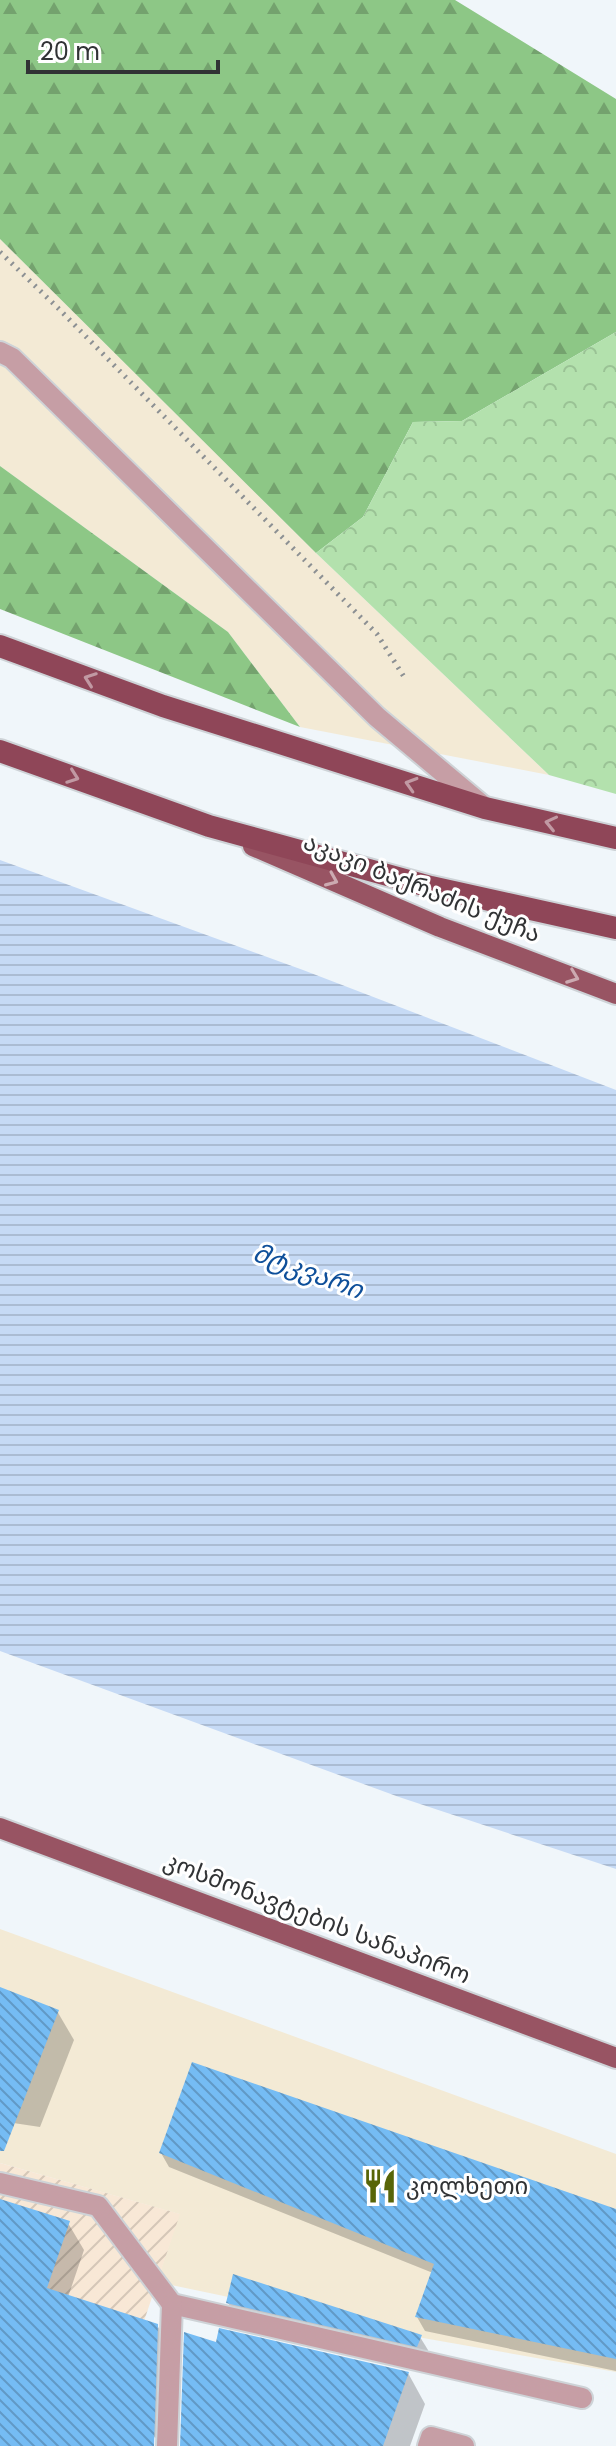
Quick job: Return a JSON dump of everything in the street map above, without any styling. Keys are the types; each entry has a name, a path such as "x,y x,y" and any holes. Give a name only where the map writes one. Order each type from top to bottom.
{"highway":[{"path":"0,646 163,706 485,808 616,838"},
{"path":"0,751 209,826 431,887 616,928"}],"main road":[{"name":"აკაკი ბაქრაძის ქუჩა","path":"209,826 440,927 616,994"},
{"name":"კოსმონავტების სანაპირო","path":"0,1828 616,2058"}],"lane":[{"path":"0,352 23,368 377,717 485,808"},
{"path":"0,2183 98,2206 172,2304 167,2446"},
{"path":"172,2304 582,2398"},
{"path":"428,2446 431,2437 464,2446"}],"path":[{"path":"0,252 377,634 407,683"}],"shaded area":[{"path":"0,239 316,553 549,775 300,727 228,632 0,466"},
{"path":"0,1929 616,2154 616,2372 423,2338 157,2282 179,2214 0,2163"},
{"path":"0,2163 180,2214 102,2446 0,2446"}],"green space":[{"path":"0,0 455,0 616,99 616,332 462,421 413,422 363,517 316,553 0,239"},
{"path":"616,332 616,794 549,775 316,553 363,517 413,422 462,421"},
{"path":"0,466 228,632 300,727 0,609"}],"water":[{"name":"მტკვარი","path":"0,860 303,970 616,1090 616,1869 399,1797 0,1651"}],"building":[{"path":"0,1987 59,2010 4,2151 0,2151"},
{"path":"192,2062 616,2209 616,2359 415,2317 434,2264 159,2153"},
{"path":"0,2199 70,2221 47,2288 158,2324 154,2446 0,2446"},
{"path":"233,2274 422,2335 417,2347 226,2303"},
{"path":"219,2328 409,2372 383,2446 180,2446 184,2332 216,2342"}],"place":[{"name":"კოლხეთი","path":"380,2186"}]}
